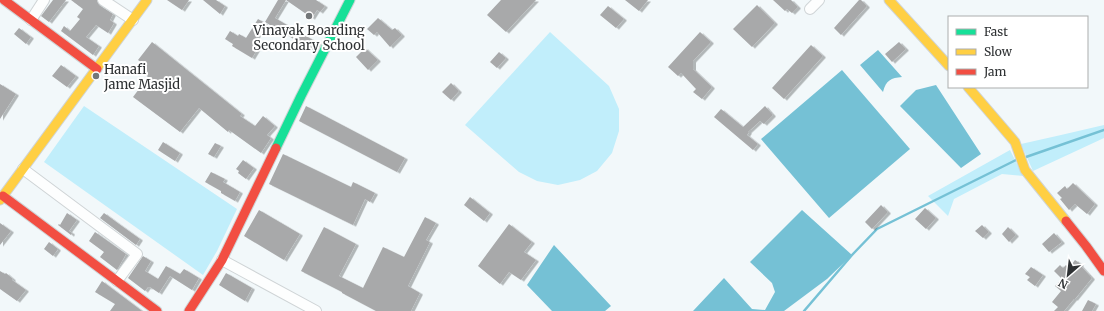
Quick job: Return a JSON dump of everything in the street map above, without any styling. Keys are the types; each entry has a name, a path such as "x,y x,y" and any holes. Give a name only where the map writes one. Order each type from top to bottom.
{"street":[{"path":"4,0 97,69"},
{"path":"31,20 44,0"},
{"path":"103,0 133,20"},
{"path":"147,0 1,198 157,311"},
{"path":"810,9 819,0"},
{"path":"889,0 948,65"},
{"path":"193,309 222,260 347,1"},
{"path":"969,88 1015,142 1025,170 1086,246 1104,271"},
{"path":"23,169 137,254 116,281"},
{"path":"222,260 316,311"}],"shaded area":[{"path":"550,32 609,86 619,109 619,131 612,153 597,171 580,180 558,185 537,181 519,172 465,125"},
{"path":"878,50 902,77 895,78 887,82 883,92 860,65"},
{"path":"842,70 910,149 829,218 761,139"},
{"path":"936,85 981,154 961,168 900,106 916,90"},
{"path":"84,106 237,209 217,251 203,275 44,162"},
{"path":"1104,125 1104,138 1033,171 1021,144 1061,135"},
{"path":"1010,150 1023,176 1002,174 954,199 948,216 928,196"},
{"path":"802,210 852,255 827,279 784,311 693,311 724,278 752,309 765,310 775,292 772,283 750,262"},
{"path":"554,245 611,306 605,311 552,311 527,285"}],"building":[{"path":"53,0 66,0 49,22 41,16"},
{"path":"71,0 97,0 99,5 113,14 110,20 114,23 108,33 96,25 86,37 99,46 93,55 61,31 64,26 70,31 80,19 77,17 83,9"},
{"path":"167,0 189,0 182,10"},
{"path":"203,0 216,0 225,6 220,14"},
{"path":"278,0 286,0 275,18 318,43 314,51 265,22"},
{"path":"286,0 316,0 325,6 320,12 317,10 312,18"},
{"path":"501,0 536,0 506,32 487,15"},
{"path":"625,0 648,0 639,11"},
{"path":"773,0 791,0 798,7 792,13 787,9 785,11"},
{"path":"859,0 867,6 841,35 834,28"},
{"path":"757,5 775,23 752,47 733,29"},
{"path":"608,6 624,19 616,28 600,15"},
{"path":"378,18 392,30 395,28 402,35 390,47 377,32 374,35 367,29"},
{"path":"258,19 265,23 252,45 258,48 252,58 232,46 233,44 225,39 230,31 238,36 239,34 246,38"},
{"path":"19,28 31,37 26,44 14,34"},
{"path":"700,32 711,42 693,61 693,69 712,87 702,99 693,92 696,89 681,73 678,76 668,67"},
{"path":"152,42 242,114 240,116 255,126 263,116 275,126 267,135 271,138 261,153 229,130 228,132 199,108 180,132 133,97 148,77 138,69 142,63 138,60"},
{"path":"899,42 906,49 892,62 885,54"},
{"path":"811,45 823,56 784,99 772,88"},
{"path":"365,48 378,60 368,70 356,57"},
{"path":"499,52 506,58 497,68 490,62"},
{"path":"61,65 76,76 67,87 52,76"},
{"path":"451,83 459,91 451,100 442,92"},
{"path":"0,84 16,94 0,119"},
{"path":"306,106 405,158 397,172 299,121"},
{"path":"765,106 773,115 764,124 760,121 748,132 747,135 758,144 753,150 714,117 721,109 743,127"},
{"path":"163,142 180,153 175,161 158,150"},
{"path":"215,143 221,146 214,157 208,154"},
{"path":"283,154 351,187 353,182 375,193 370,202 365,199 353,225 269,184"},
{"path":"243,160 254,168 246,179 238,173 239,171 236,169"},
{"path":"211,172 225,179 223,182 240,192 235,201 205,182"},
{"path":"1073,183 1095,204 1087,214 1075,204 1069,210 1060,199 1062,198 1057,193 1065,186 1067,189"},
{"path":"470,197 490,213 484,221 464,205"},
{"path":"881,205 888,212 872,229 865,222"},
{"path":"925,208 936,218 926,229 915,219"},
{"path":"259,210 300,234 284,260 244,236"},
{"path":"67,213 77,220 69,231 72,233 71,235 58,225 60,225"},
{"path":"104,213 140,239 136,245 100,218"},
{"path":"425,217 436,223 426,240 430,242 408,286 420,293 411,311 376,311 301,271 324,227 356,244 339,276 363,288 383,247 404,257"},
{"path":"0,223 11,231 0,245"},
{"path":"509,224 532,242 524,252 536,260 521,280 509,272 500,284 478,266"},
{"path":"982,225 989,232 983,238 975,231"},
{"path":"1008,227 1016,235 1009,242 1002,234"},
{"path":"95,232 126,254 117,270 100,257 104,252 89,241"},
{"path":"1054,233 1062,242 1049,252 1042,244"},
{"path":"49,242 58,249 53,256 44,249"},
{"path":"143,256 151,261 145,271 158,279 166,266 180,274 184,269 199,278 192,290 170,276 159,293 150,287 148,287 145,291 128,278"},
{"path":"1075,260 1081,264 1080,265 1092,278 1064,311 1054,311 1058,307 1052,302 1061,291 1055,286 1062,279 1054,271 1060,265 1063,268 1066,265 1069,268"},
{"path":"1031,267 1043,275 1035,286 1027,280 1030,277 1025,274"},
{"path":"0,271 5,274 6,273 13,279 12,280 26,290 17,301 0,289"},
{"path":"226,273 252,288 245,301 219,285"},
{"path":"102,281 142,311 110,311 115,304 95,292"},
{"path":"1088,300 1096,304 1092,311 1082,311"}],"waterway":[{"path":"1026,157 1104,130"},
{"path":"804,311 852,255 877,229 1016,160"}],"traffic: fast":[{"path":"276,148 350,0"}],"traffic: slow":[{"path":"0,200 147,0"},
{"path":"889,0 948,65"},
{"path":"969,88 1015,142 1025,170 1066,221"}],"traffic: jam":[{"path":"4,0 97,69"},
{"path":"189,311 222,260 276,148"},
{"path":"3,196 157,311"},
{"path":"1066,221 1104,271"}],"place":[{"name":"Vinayak Boarding Secondary School","path":"309,16"},
{"name":"Hanafi Jame Masjid","path":"96,76"}]}
